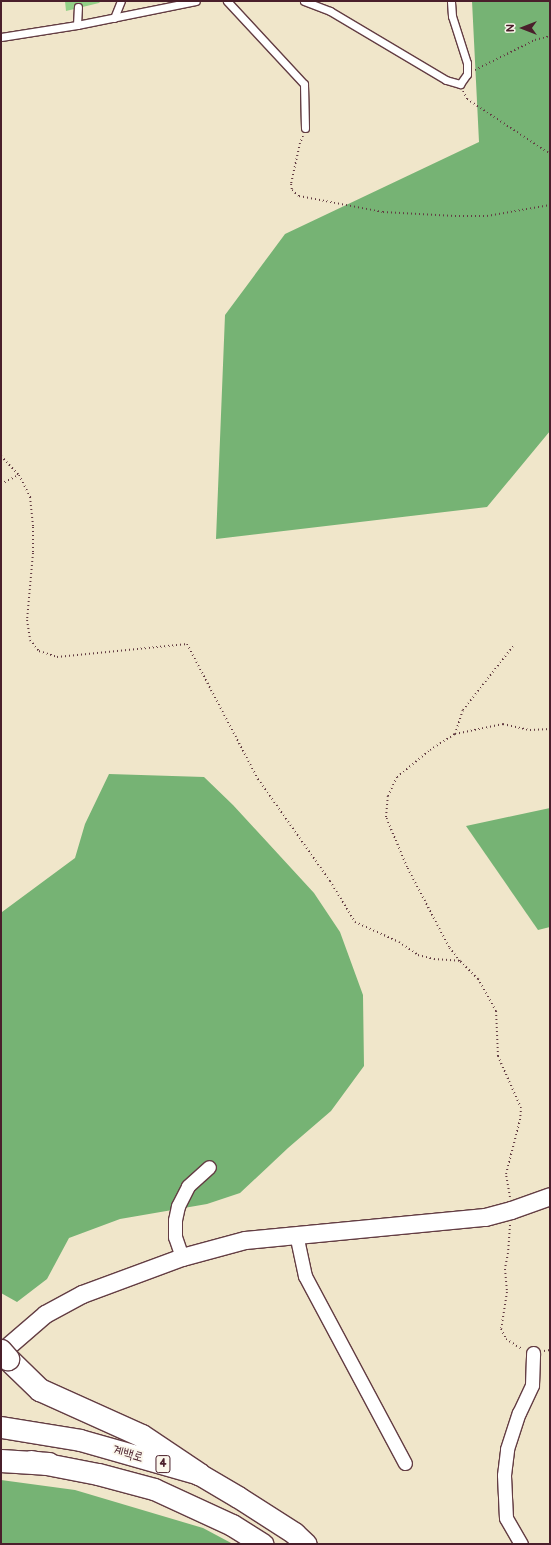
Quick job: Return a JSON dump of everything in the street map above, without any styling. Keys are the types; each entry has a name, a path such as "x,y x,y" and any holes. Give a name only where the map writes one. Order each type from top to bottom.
{"highway":[{"path":"3,1354 40,1390 142,1436 199,1474"},
{"path":"1,1461 49,1464"}],"main road":[{"name":"계백로","path":"1,1427 80,1440 199,1474 238,1496 294,1533 306,1544"},
{"name":"계백로","path":"1,1455 98,1474 154,1490 232,1525 262,1544"}],"street":[{"path":"182,1258 175,1237 175,1220 178,1206 188,1186 209,1167"},
{"path":"3,1354 45,1314 82,1294 182,1258 245,1240 485,1217 511,1210 550,1196"},
{"path":"296,1234 305,1276 405,1463"},
{"path":"521,1544 506,1518 504,1475 507,1449 519,1413 532,1385 532,1353"}],"lane":[{"path":"114,18 121,1"},
{"path":"1,37 77,25 196,1"},
{"path":"227,1 304,84 305,128"},
{"path":"304,1 330,11 446,80 460,84 467,74 465,53 452,16 451,1"},
{"path":"77,25 78,7"}],"path":[{"path":"467,74 535,40 550,36"},
{"path":"460,84 467,99 550,154"},
{"path":"305,128 291,184 292,190 299,196 383,212 455,216 487,216 550,205"},
{"path":"1,456 19,475 30,497 34,527 34,553 27,620 30,640 39,651 57,657 187,644 258,779 330,881 355,922 399,942 418,955 434,959 460,961"},
{"path":"1,484 19,475"},
{"path":"455,734 463,710 514,645"},
{"path":"550,729 530,730 503,724 455,734 430,750 397,777 388,796 386,817 407,867 449,947 460,961 478,979 496,1011 498,1056 521,1108 520,1120 506,1174 511,1210 508,1253 505,1269 506,1292 501,1329 506,1339 517,1348 532,1353 550,1350"}],"green space":[{"path":"65,1 101,1 99,3 66,11"},
{"path":"472,1 550,1 550,431 487,507 216,539 225,315 285,234 479,142"},
{"path":"109,774 204,777 233,805 314,893 340,932 363,995 364,1066 331,1111 288,1148 240,1193 207,1204 120,1219 69,1238 47,1279 17,1302 1,1293 1,915 2,912 75,858 85,824"},
{"path":"550,808 550,927 538,930 466,826"},
{"path":"1,1480 75,1490 203,1528 233,1544 1,1544"}]}
